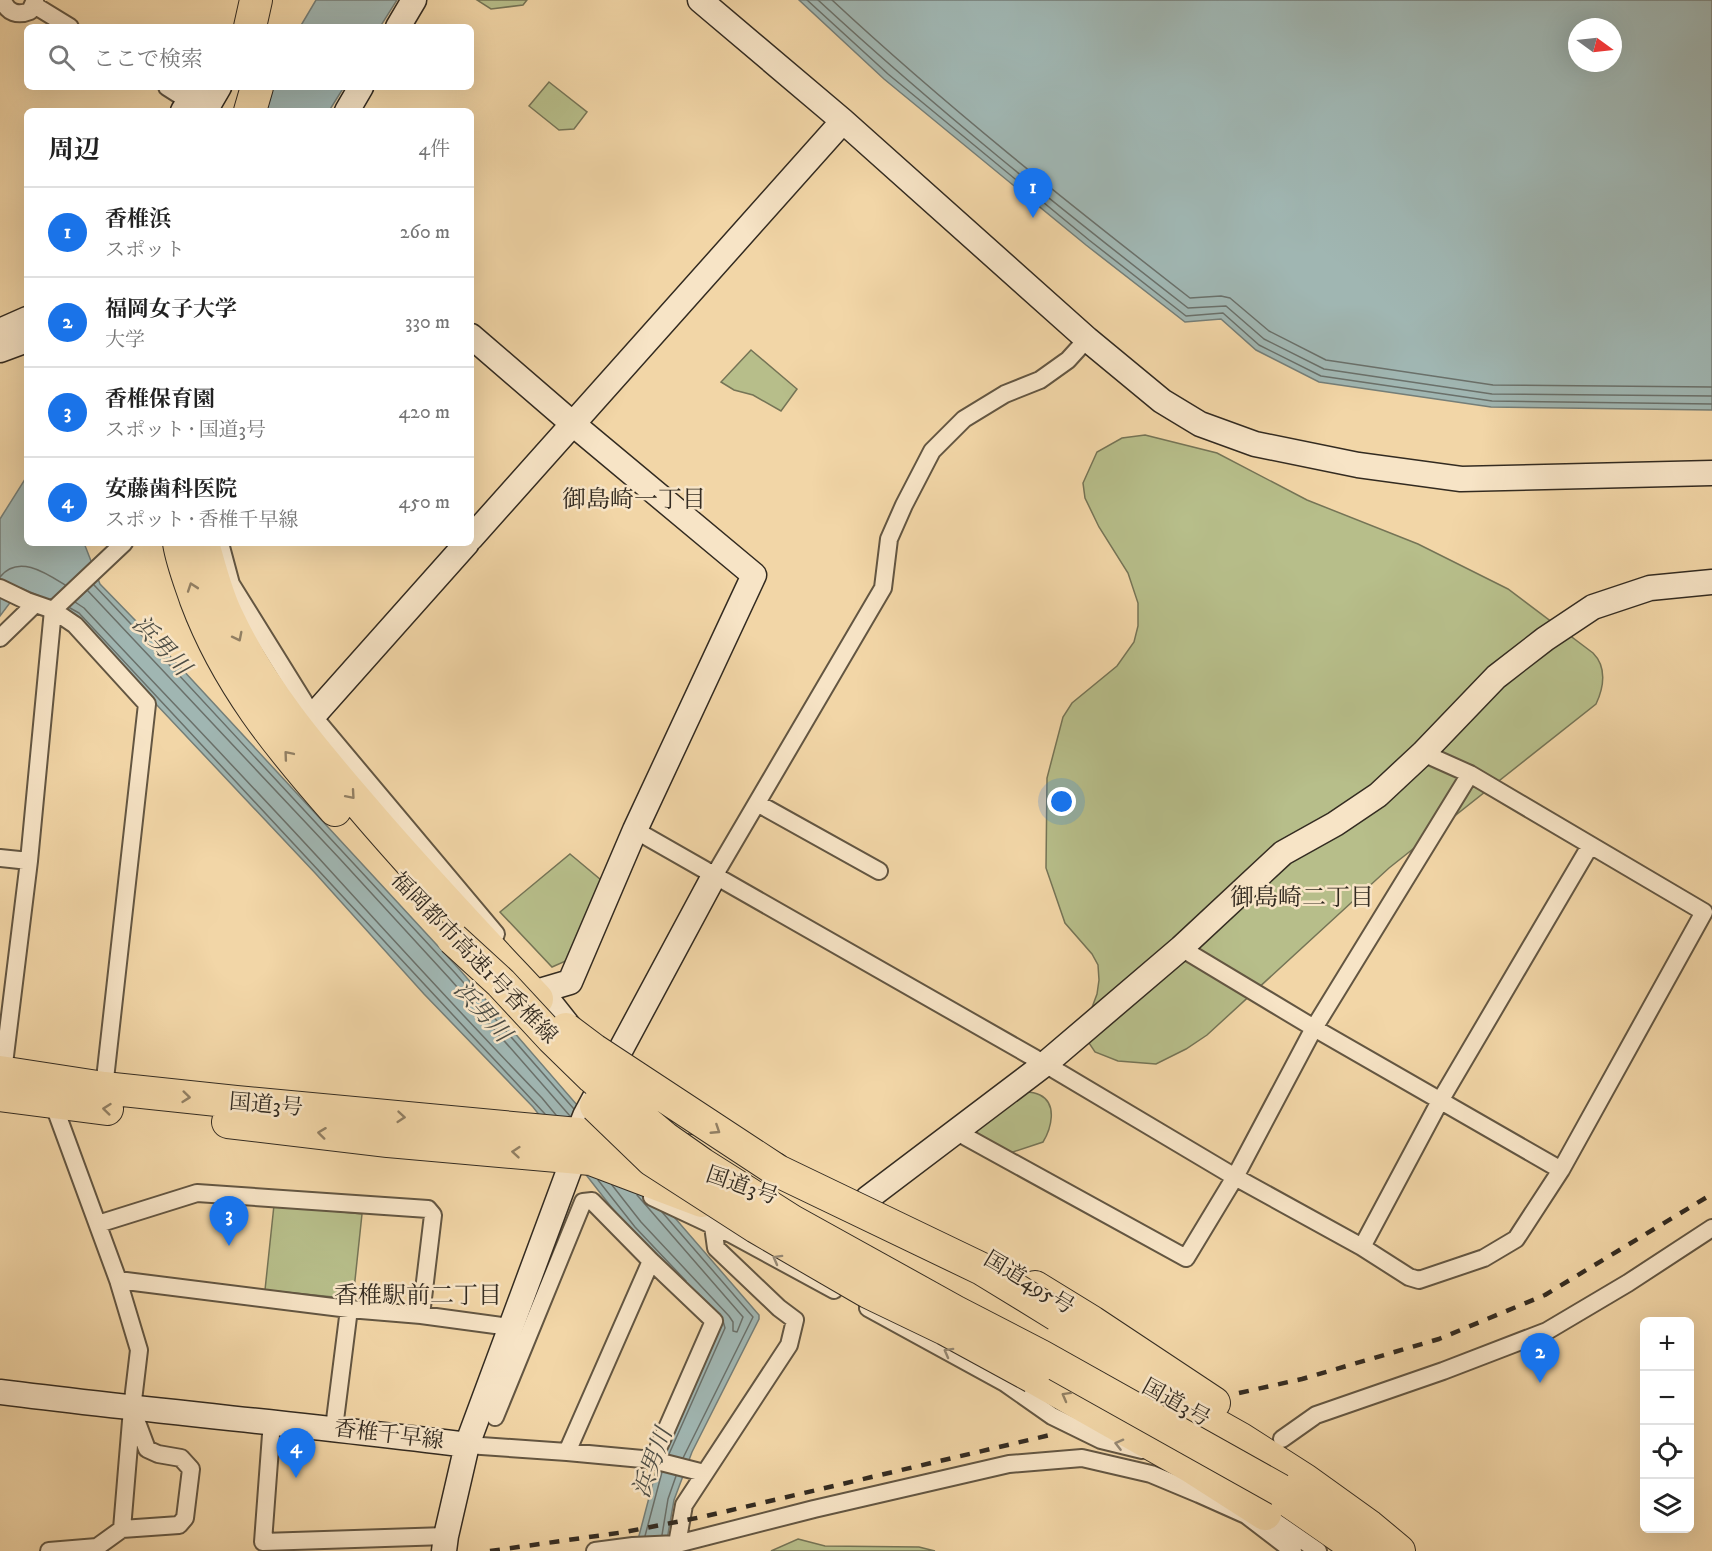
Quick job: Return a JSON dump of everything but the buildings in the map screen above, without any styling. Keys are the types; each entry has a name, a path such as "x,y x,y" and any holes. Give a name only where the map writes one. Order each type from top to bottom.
{"highway":[{"path":"250,24 254,0"},
{"path":"272,24 275,0"},
{"path":"231,108 235,90"},
{"path":"251,108 256,90"},
{"name":"福岡都市高速1号香椎線","path":"180,546 205,624 247,701 283,750 453,939 501,983 573,1059 614,1097 665,1138 792,1221 885,1265"},
{"name":"福岡都市高速1号香椎線","path":"204,546 212,579 226,615 267,689 302,738 389,840 563,1027 623,1084 709,1151 885,1265"},
{"path":"453,939 573,1085 652,1160 756,1227 848,1280 945,1329 1190,1466 1275,1506"},
{"path":"563,1027 594,1050 778,1171 982,1269 1244,1432"},
{"name":"国道3号","path":"1,1090 104,1088 620,1140 852,1225 1244,1432 1399,1551"},
{"name":"国道3号","path":"1,1090 53,1103 388,1141 572,1135"},
{"name":"国道3号","path":"572,1135 591,1159 649,1188 836,1250 1072,1376 1275,1506 1354,1549"},
{"name":"国道495号","path":"620,1140 803,1175 868,1198 979,1252 1092,1322 1244,1432 1282,1439 1315,1460 1377,1508 1425,1551"},
{"path":"885,1265 1041,1356 1270,1484 1354,1549"},
{"path":"885,1265 1042,1344 1287,1474 1391,1551"}],"street":[{"path":"3,0 10,11 16,14 30,11 35,2 66,24"},
{"path":"238,24 254,0"},
{"path":"258,24 275,0"},
{"path":"400,24 414,0"},
{"path":"700,0 843,121 1087,339 1162,400 1200,424 1255,444 1358,465 1461,479 1712,473"},
{"path":"172,90 197,105 215,90"},
{"path":"349,108 359,90"},
{"path":"474,535 843,121"},
{"path":"0,331 24,320"},
{"path":"474,339 754,575 635,830 570,982 543,990"},
{"path":"272,1421 263,1542 319,1546 445,1543 467,1445 510,1327 572,1135 714,876 883,588 889,539 903,505 932,451 964,419 1005,394 1040,380 1068,360 1087,339"},
{"path":"0,350 24,341"},
{"path":"1,1090 29,861 53,610 121,546"},
{"path":"221,546 231,584 313,716 543,990 548,1000 607,1074"},
{"path":"313,716 464,546"},
{"path":"868,1198 1045,1064 1181,948 1283,853 1335,824 1378,795 1423,753 1496,677 1545,639 1593,607 1650,588 1712,582"},
{"path":"0,588 31,603 53,610 75,625 147,704 104,1088"},
{"path":"0,638 31,603"},
{"path":"635,830 1045,1064 1235,1177 1362,1247 1409,1277 1419,1280 1484,1258 1516,1239 1561,1170 1704,912 1470,774 1423,753"},
{"path":"957,1132 1186,1258 1235,1177 1314,1028 1470,774"},
{"path":"757,803 879,871"},
{"path":"1362,1247 1440,1101 1590,846"},
{"path":"0,858 29,861"},
{"path":"1181,948 1314,1028 1561,1170"},
{"path":"53,1103 118,1280 139,1350 122,1529"},
{"path":"649,1188 713,1226 1005,1383 1052,1416 1101,1440 1167,1456 1275,1506 1318,1551"},
{"path":"98,1224 197,1192 428,1209 433,1215 421,1315"},
{"path":"495,1417 583,1203 592,1201 714,1322 653,1460"},
{"path":"675,1547 684,1505 789,1345 795,1320 779,1308 716,1248 713,1226"},
{"path":"1282,1439 1316,1415 1443,1371 1546,1331 1628,1283 1712,1227"},
{"path":"567,1452 651,1261"},
{"path":"118,1280 349,1310 421,1315 510,1327"},
{"path":"334,1428 349,1310"},
{"name":"香椎千早線","path":"0,1392 132,1409 272,1421 467,1445"},
{"path":"49,1551 97,1547 122,1529 179,1525 185,1518 191,1469 181,1458 158,1454 147,1449 132,1409"},
{"path":"467,1445 653,1460 704,1473"},
{"path":"595,1551 633,1546 675,1547 814,1509 1009,1464 1082,1458 1151,1474 1199,1494 1246,1515 1293,1551"}],"green space":[{"path":"477,0 527,0 523,5 491,9"},
{"path":"549,82 587,112 574,129 559,130 529,106"},
{"path":"751,350 797,389 781,411 753,395 734,390 721,382"},
{"path":"1145,435 1217,453 1307,500 1418,544 1508,589 1593,653 1600,664 1603,677 1596,704 1389,868 1207,1035 1156,1064 1118,1061 1095,1052 1085,1037 1084,1029 1097,994 1098,965 1092,954 1065,923 1046,868 1047,778 1063,717 1072,703 1117,666 1134,642 1138,626 1138,603 1128,573 1099,527 1085,498 1083,483 1097,452 1122,438"},
{"path":"570,854 601,880 568,960 552,967 500,912"},
{"path":"1026,1092 1040,1095 1049,1104 1050,1124 1043,1142 1001,1156 970,1137 1015,1098"},
{"path":"274,1205 362,1214 353,1299 265,1290"},
{"path":"798,1539 825,1546 919,1547 935,1551 771,1551"}],"water":[{"path":"316,0 397,0 382,24 302,24"},
{"path":"799,0 1712,0 1712,410 1491,407 1319,382 1256,350 1221,319 1185,322 1086,245 884,79"},
{"path":"263,90 342,90 331,108 253,108"},
{"name":"浜男川","path":"24,481 24,546 85,546 100,584 169,655 460,970 759,1315 692,1452 674,1500 665,1551 635,1551 656,1471 719,1325 630,1231 533,1107 424,994 316,874 74,617 21,588 0,616 0,519"}],"railway":[{"path":"1239,1393 1302,1379 1439,1339 1545,1295 1712,1194"},
{"path":"490,1551 625,1532 702,1517 1050,1435"}],"place":[{"name":"香椎浜","path":"1033,218"},
{"name":"香椎保育園","path":"229,1246"},
{"name":"福岡女子大学","path":"1540,1383"},
{"name":"安藤歯科医院","path":"296,1478"}],"district":[{"name":"御島崎一丁目","path":"634,500"},
{"name":"御島崎二丁目","path":"1302,898"},
{"name":"香椎駅前二丁目","path":"418,1296"}]}
